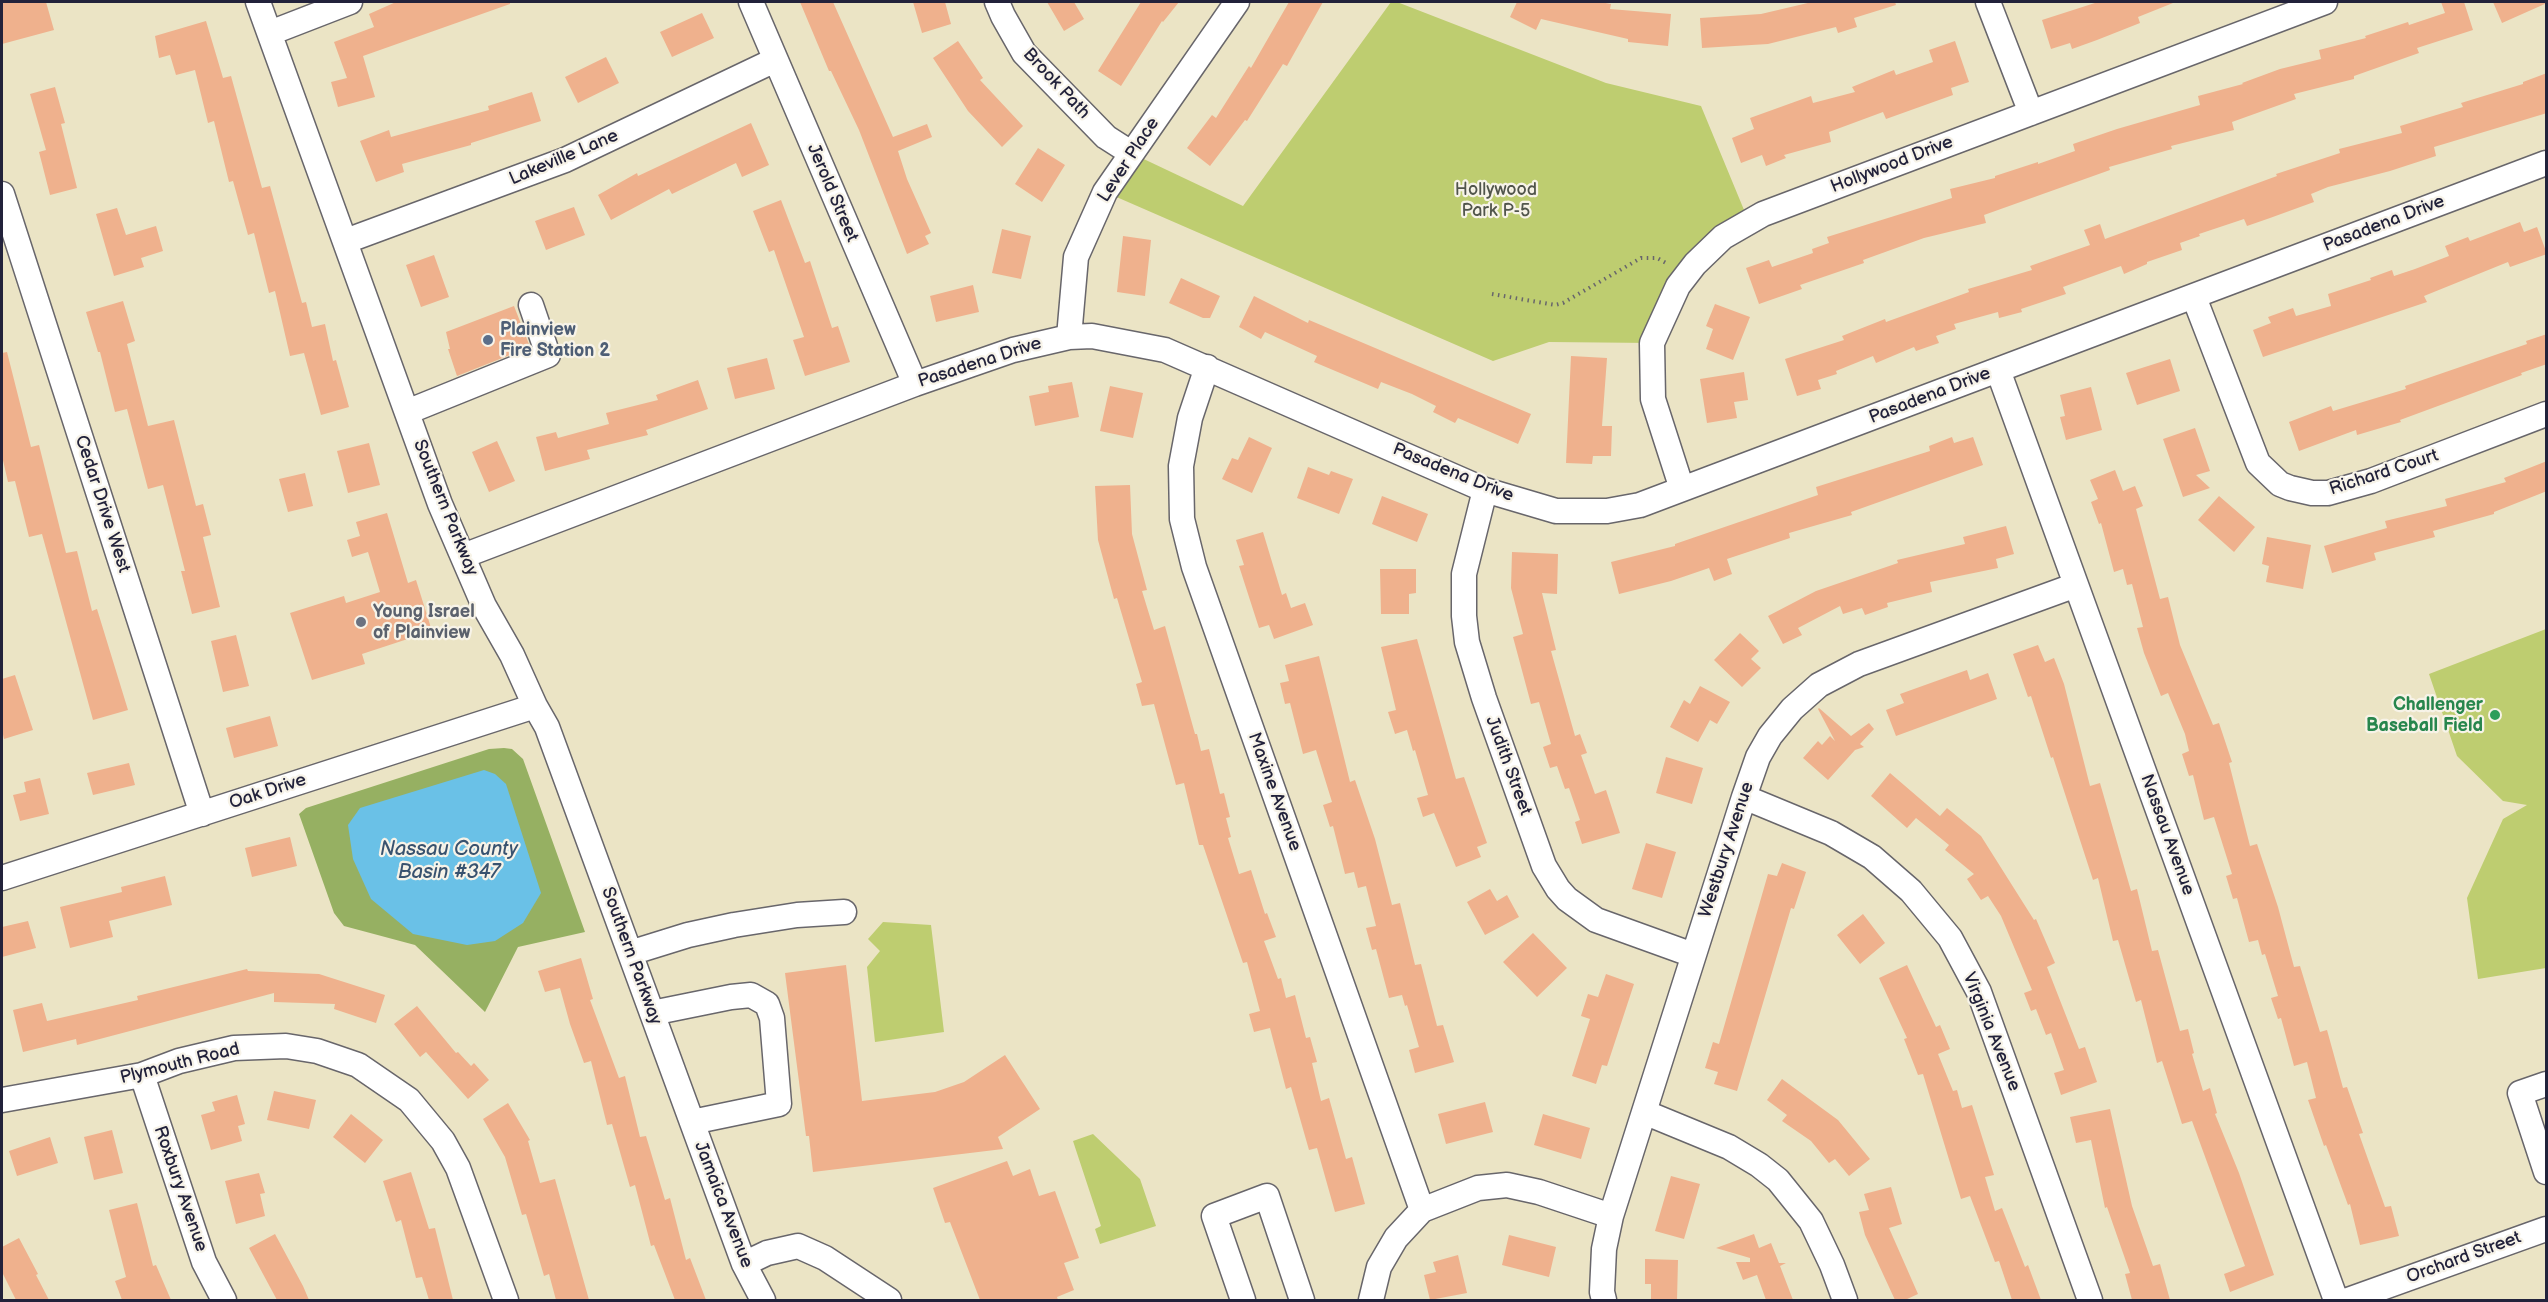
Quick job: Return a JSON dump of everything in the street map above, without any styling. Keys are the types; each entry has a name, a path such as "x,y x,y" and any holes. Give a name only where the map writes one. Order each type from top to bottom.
{"street":[{"name":"Southern Parkway","path":"258,2 440,504 484,606 512,655 547,727 689,1115"},
{"path":"270,33 350,2"},
{"name":"Jerold Street","path":"751,2 915,384"},
{"name":"Brook Path","path":"997,2 1024,53 1106,137 1131,153"},
{"name":"Lever Place","path":"1069,337 1076,257 1105,192 1237,2"},
{"path":"1988,2 2031,113"},
{"name":"Hollywood Drive","path":"1682,489 1653,399 1652,343 1666,308 1687,274 1723,237 1763,214 2325,2"},
{"name":"Lakeville Lane","path":"346,241 565,160 775,60"},
{"name":"Pasadena Drive","path":"463,556 915,384 1013,350 1069,337 1092,336 1165,350 1485,490 1556,511 1607,511 1640,505 2547,163"},
{"name":"Cedar Drive West","path":"2,194 202,814"},
{"name":"Richard Court","path":"2194,297 2258,463 2280,484 2290,488 2312,493 2328,493 2371,481 2547,414"},
{"path":"407,412 544,358 548,351 531,305"},
{"name":"Maxine Avenue","path":"1207,367 1190,418 1181,466 1182,519 1194,567 1422,1210"},
{"name":"Nassau Avenue","path":"1998,370 2336,1300"},
{"name":"Judith Street","path":"1485,490 1464,574 1464,616 1467,642 1484,698 1544,866 1562,894 1596,920 1693,955"},
{"name":"Westbury Avenue","path":"1604,1300 1602,1292 1604,1248 1611,1216 1743,797 1758,757 1770,736 1792,709 1819,685 1859,664 2076,585"},
{"name":"Oak Drive","path":"2,878 535,706"},
{"name":"Virginia Avenue","path":"1743,797 1831,833 1872,856 1911,891 1950,938 1979,992 2091,1300"},
{"path":"630,953 688,935 734,925 797,915 844,912"},
{"path":"652,1013 751,995 767,1004 772,1018 779,1104 689,1115"},
{"name":"Plymouth Road","path":"2,1100 142,1075 179,1061 234,1048 286,1046 317,1051 358,1065 409,1100 443,1141 458,1168 506,1300"},
{"name":"Roxbury Avenue","path":"142,1075 204,1262 224,1300"},
{"path":"2547,1084 2520,1093 2547,1172"},
{"path":"1644,1112 1729,1147 1759,1165 1778,1180 1811,1221 1832,1265 1845,1300"},
{"name":"Jamaica Avenue","path":"689,1115 744,1264 763,1300"},
{"path":"1371,1300 1379,1267 1396,1238 1422,1210 1478,1188 1507,1185 1539,1192 1611,1216"},
{"path":"1243,1300 1214,1216 1267,1196 1302,1300"},
{"name":"Orchard Street","path":"2348,1300 2547,1229"},
{"path":"744,1264 767,1253 798,1246 825,1258 889,1300"}],"path":[{"path":"1492,294 1548,304 1563,303 1641,258 1649,257 1657,258 1687,274"}],"green space":[{"name":"Hollywood Park P-5","path":"1391,2 1397,2 1606,83 1701,106 1749,222 1723,237 1652,343 1549,342 1493,361 1105,192 1131,153 1243,206"},
{"path":"2546,629 2546,968 2478,979 2467,898 2503,819 2527,805 2503,801 2457,756 2429,674"},
{"path":"489,749 512,749 523,759 585,932 518,947 485,1012 415,945 344,926 334,913 299,814 306,808"},
{"path":"883,922 931,925 944,1032 875,1042 867,967 880,951 868,939"},
{"path":"1093,1134 1140,1179 1156,1226 1100,1244 1095,1229 1101,1226 1073,1141"}],"water":[{"name":"Nassau County Basin #347","path":"484,770 495,774 506,784 541,893 523,923 495,941 467,945 413,934 371,899 353,859 348,825 360,808"}],"building":[{"path":"2,2 46,2 54,30 2,44"},
{"path":"396,2 510,2 510,4 363,56 375,97 338,107 331,82 347,78 334,42 374,27 369,14"},
{"path":"800,2 833,2 893,137 927,124 932,137 898,151 907,179 931,233 925,236 929,244 907,254 859,130 829,71"},
{"path":"913,2 945,2 951,24 922,33"},
{"path":"1047,2 1074,2 1084,19 1064,31"},
{"path":"1141,2 1179,2 1162,21 1121,86 1098,71"},
{"path":"1289,2 1323,2 1287,66 1283,64 1247,121 1245,120 1210,166 1187,148 1212,115 1216,118 1249,66 1251,68"},
{"path":"1517,2 1600,2 1611,4 1610,9 1671,14 1668,46 1628,42 1628,39 1541,19 1536,30 1510,17"},
{"path":"1812,2 1895,2 1896,5 1854,18 1857,27 1838,33 1836,27 1768,44 1702,48 1700,18 1761,14"},
{"path":"2098,2 2173,3 2138,17 2140,23 2097,40 2072,49 2070,43 2051,49 2042,20"},
{"path":"2441,2 2464,2 2473,30 2417,48 2419,53 2354,76 2354,79 2294,94 2296,99 2232,122 2234,130 2171,146 2172,149 2109,167 2110,170 1984,215 1986,223 1924,238 1863,260 1864,263 1800,285 1802,289 1759,304 1746,268 1769,260 1772,267 1813,253 1812,249 1829,243 1827,237 1952,198 1950,189 1995,178 1995,176 2038,162 2038,164 2075,151 2073,144 2200,105 2198,96 2243,84 2280,69 2321,59 2319,50 2445,13"},
{"path":"2493,2 2547,2 2547,3 2502,23"},
{"path":"702,13 714,38 672,57 660,32"},
{"path":"206,21 223,78 231,76 262,188 270,186 302,303 306,302 312,327 325,324 333,361 336,360 349,407 321,415 304,353 290,356 275,291 269,293 254,233 248,235 233,181 229,182 214,121 208,123 195,70 176,75 170,55 159,58 155,36"},
{"path":"958,41 983,78 980,80 1023,126 1002,147 968,111 933,58"},
{"path":"1955,41 1969,82 1951,88 1953,95 1886,119 1883,112 1829,132 1831,142 1784,155 1786,158 1766,166 1762,155 1741,163 1732,138 1754,129 1750,118 1811,96 1813,103 1855,92 1852,87 1894,70 1896,75 1933,62 1929,50"},
{"path":"606,57 619,83 578,103 565,77"},
{"path":"2547,73 2547,113 2434,147 2436,156 2328,187 2311,194 2314,202 2247,226 2244,219 2199,234 2200,236 2180,243 2182,250 2147,262 2124,274 2121,266 2063,287 2066,294 2021,309 2022,312 1999,318 1998,312 1954,324 1956,329 1936,336 1939,343 1916,351 1914,347 1876,363 1873,356 1836,371 1837,374 1818,380 1821,389 1797,396 1785,359 1844,340 1842,336 1885,319 1886,322 1969,292 1968,289 2032,270 2030,266 2090,245 2084,230 2100,224 2105,239 2277,176 2276,174 2340,153 2339,149 2402,133 2400,126 2463,107 2461,103 2523,84 2523,82"},
{"path":"55,87 65,123 61,124 77,188 50,195 39,152 46,150 30,94"},
{"path":"532,92 541,121 471,143 471,145 402,164 404,172 376,182 360,141 389,130 391,137 489,110 488,106"},
{"path":"751,123 769,165 742,177 736,163 672,194 669,189 611,220 598,195 637,173 638,176"},
{"path":"1038,148 1065,165 1042,202 1015,184"},
{"path":"781,200 805,263 810,261 832,328 838,326 850,362 805,376 793,340 804,337 774,250 769,252 753,211"},
{"path":"574,207 585,235 546,250 535,221"},
{"path":"117,208 126,235 156,226 163,251 141,258 144,267 114,276 96,214"},
{"path":"2520,222 2524,232 2537,227 2547,254 2510,267 2508,262 2424,296 2427,302 2263,357 2253,330 2271,323 2268,317 2293,308 2296,316 2331,306 2328,294 2371,280 2370,278 2392,270 2394,276 2415,269 2449,256 2445,246 2468,237 2470,241"},
{"path":"1002,229 1031,236 1021,279 992,273"},
{"path":"1123,236 1151,240 1145,296 1117,292"},
{"path":"434,255 449,297 421,307 406,265"},
{"path":"1181,278 1220,296 1210,318 1203,318 1169,303"},
{"path":"973,285 979,312 936,322 930,296"},
{"path":"1254,296 1308,323 1309,320 1531,414 1518,444 1458,418 1455,423 1433,412 1436,406 1412,394 1381,382 1378,389 1314,362 1317,356 1265,332 1261,339 1239,327"},
{"path":"123,301 135,341 127,344 148,426 174,420 196,506 203,504 211,535 203,537 220,607 192,614 181,571 185,571 163,485 148,489 127,409 115,412 100,352 98,352 86,312"},
{"path":"1715,304 1750,317 1733,360 1706,349 1713,329 1706,326"},
{"name":"Plainview Fire Station 2","path":"514,306 530,347 457,376 448,349 450,349 446,332"},
{"path":"2547,334 2547,364 2400,420 2401,422 2357,435 2356,430 2299,451 2289,422 2331,406 2333,411 2406,389 2405,386 2527,344 2526,341"},
{"path":"7,352 31,447 39,445 66,553 77,551 92,611 97,609 128,710 93,720 42,534 29,537 15,481 8,482 2,456 2,353"},
{"path":"1571,356 1607,358 1602,426 1612,426 1611,456 1593,456 1592,464 1566,463"},
{"path":"767,358 775,389 735,399 727,368"},
{"path":"2170,359 2180,391 2137,405 2126,373"},
{"path":"1744,372 1748,400 1734,402 1737,418 1707,423 1700,379"},
{"path":"698,380 708,409 646,430 648,435 587,450 590,459 545,471 536,437 556,432 558,438 609,424 606,413 658,400 656,395"},
{"path":"1072,382 1079,417 1035,426 1029,396 1049,392 1048,386"},
{"path":"1110,386 1143,393 1133,438 1100,431"},
{"path":"2091,387 2102,430 2066,440 2060,417 2065,416 2060,395"},
{"path":"2195,428 2210,471 2196,475 2210,488 2183,497 2163,439"},
{"path":"1249,437 1272,448 1252,493 1222,479 1232,458 1238,460"},
{"path":"1952,437 1954,443 1973,437 1983,465 1851,512 1852,515 1789,533 1790,538 1727,559 1732,574 1714,581 1709,568 1671,581 1619,594 1611,562 1675,546 1675,544 1818,495 1816,487 1930,451 1929,446"},
{"path":"497,441 515,481 489,492 472,452"},
{"path":"369,443 380,485 348,493 337,451"},
{"path":"2547,461 2547,491 2494,512 2494,514 2433,531 2435,537 2374,553 2376,560 2332,573 2324,546 2387,528 2385,521 2447,506 2445,499 2506,482 2504,478"},
{"path":"1308,467 1329,475 1331,471 1353,479 1339,514 1297,498"},
{"path":"2115,470 2123,491 2135,486 2143,506 2136,509 2160,599 2168,597 2180,645 2213,725 2219,723 2232,762 2229,763 2250,846 2257,844 2278,907 2294,967 2300,966 2320,1032 2327,1030 2343,1088 2347,1087 2363,1133 2359,1134 2385,1207 2391,1206 2399,1236 2360,1245 2350,1204 2348,1205 2326,1145 2324,1146 2308,1100 2316,1098 2307,1062 2294,1066 2281,1018 2278,1019 2271,998 2278,996 2265,954 2262,955 2258,940 2249,942 2237,898 2233,899 2226,876 2232,874 2214,817 2204,820 2193,775 2189,776 2182,754 2189,751 2185,734 2168,693 2161,696 2144,653 2137,628 2143,627 2132,584 2127,585 2123,569 2114,572 2101,523 2099,524 2091,502 2098,499 2090,480"},
{"path":"305,473 313,506 288,512 279,479"},
{"path":"1130,485 1132,534 1147,590 1142,591 1154,630 1165,626 1201,751 1209,749 1220,794 1224,793 1230,817 1226,818 1231,837 1228,838 1239,874 1251,870 1265,914 1267,913 1276,937 1264,941 1278,979 1281,978 1286,998 1295,995 1306,1038 1310,1037 1317,1062 1312,1063 1321,1101 1329,1098 1346,1159 1352,1157 1365,1204 1335,1212 1317,1148 1309,1150 1291,1087 1286,1089 1270,1028 1254,1032 1249,1014 1260,1011 1247,962 1243,963 1203,845 1199,845 1184,783 1176,785 1154,704 1142,706 1136,684 1142,682 1117,598 1114,599 1098,540 1095,486"},
{"path":"1382,496 1428,514 1417,542 1372,524"},
{"path":"2219,496 2255,527 2234,552 2198,520"},
{"name":"Young Israel of Plainview","path":"387,513 408,583 416,580 432,631 362,654 365,664 312,680 290,613 344,596 346,603 380,592 368,552 352,557 347,540 360,536 356,522"},
{"path":"2006,526 2014,554 1996,559 1998,568 1930,582 1932,592 1887,603 1888,607 1865,615 1862,608 1843,614 1840,606 1798,628 1802,635 1783,644 1768,616 1816,591 1898,563 1897,560 1965,544 1963,537"},
{"path":"1263,532 1282,595 1286,593 1291,608 1305,603 1313,625 1274,639 1269,625 1259,628 1239,566 1244,565 1236,540"},
{"path":"2267,537 2311,545 2303,589 2266,582 2269,566 2262,564"},
{"path":"1512,552 1558,554 1557,594 1542,593 1556,650 1551,651 1575,736 1580,734 1587,753 1581,755 1595,794 1606,790 1620,833 1582,844 1575,822 1580,820 1569,788 1565,789 1557,766 1550,768 1543,747 1551,744 1539,702 1531,704 1513,637 1523,634 1511,588"},
{"path":"1380,569 1416,569 1416,593 1409,594 1409,614 1381,614"},
{"path":"1740,633 1759,651 1751,659 1761,668 1742,687 1714,660"},
{"path":"236,635 249,686 223,692 211,641"},
{"path":"1417,639 1456,779 1464,777 1487,843 1477,847 1481,857 1456,867 1434,813 1423,817 1417,798 1428,795 1407,730 1395,734 1388,712 1396,710 1381,647"},
{"path":"2038,645 2045,662 2054,658 2064,684 2090,786 2100,783 2131,891 2137,889 2152,951 2158,950 2180,1031 2188,1029 2194,1053 2192,1054 2203,1091 2210,1088 2217,1113 2215,1114 2239,1173 2274,1275 2230,1292 2224,1274 2245,1266 2192,1121 2182,1124 2162,1061 2157,1063 2141,1000 2136,1002 2118,940 2113,941 2098,878 2093,880 2053,757 2051,758 2031,696 2028,697 2013,654"},
{"path":"1319,656 1350,782 1355,780 1375,839 1392,905 1400,903 1415,965 1421,964 1437,1026 1443,1025 1454,1062 1415,1073 1409,1050 1419,1047 1407,1005 1405,1006 1402,995 1389,998 1376,949 1372,950 1366,928 1376,926 1366,886 1358,888 1354,872 1345,874 1333,826 1330,827 1323,805 1332,802 1316,750 1303,754 1290,703 1285,704 1280,683 1289,681 1285,665"},
{"path":"1967,670 1970,680 1988,673 1997,699 1896,736 1886,710 1904,703 1900,694"},
{"path":"15,675 33,730 4,739 2,679"},
{"path":"1700,686 1730,702 1717,724 1710,720 1698,742 1670,727 1684,700 1690,704"},
{"path":"1819,708 1851,736 1869,723 1874,729 1860,744 1864,747 1855,750 1828,780 1803,758 1818,741 1822,745 1830,736 1835,741"},
{"path":"270,716 278,746 234,758 226,728"},
{"path":"1666,757 1703,768 1692,804 1656,793"},
{"path":"129,763 135,785 93,795 87,773"},
{"path":"1890,773 1940,816 1947,808 1981,836 2034,920 2036,919 2055,963 2047,967 2079,1049 2085,1047 2097,1082 2061,1095 2054,1073 2064,1070 2051,1033 2046,1035 2036,1009 2031,1011 2024,993 2032,990 2001,916 1988,896 1981,900 1967,879 1974,874 1945,850 1949,845 1916,818 1907,828 1871,796"},
{"path":"40,778 49,814 20,821 13,795 26,792 24,782"},
{"path":"290,837 297,866 252,877 245,848"},
{"path":"1646,843 1676,852 1662,898 1632,889"},
{"path":"1782,863 1806,872 1794,909 1791,908 1737,1091 1714,1084 1718,1072 1705,1068 1713,1042 1719,1044 1768,874 1777,876"},
{"path":"165,876 172,905 109,921 113,937 70,948 60,907 122,892 121,887"},
{"path":"1490,889 1497,901 1507,895 1519,917 1485,935 1467,902"},
{"path":"1863,914 1885,943 1860,964 1837,935"},
{"path":"28,921 36,948 2,957 2,927"},
{"path":"1533,933 1567,968 1537,997 1503,962"},
{"path":"581,958 593,999 590,1000 619,1078 625,1076 640,1137 646,1136 665,1200 670,1198 686,1260 690,1258 706,1300 675,1300 654,1245 651,1246 635,1185 630,1187 612,1124 607,1125 591,1061 584,1063 560,988 545,992 538,971"},
{"path":"846,965 862,1101 935,1092 964,1082 1005,1055 1040,1109 998,1137 1003,1149 813,1172 809,1136 806,1136 785,973"},
{"path":"1907,965 1936,1027 1940,1025 1950,1049 1938,1054 1953,1091 1957,1090 1962,1108 1972,1105 1994,1175 1985,1177 1995,1211 2002,1208 2025,1267 2028,1265 2041,1300 2012,1300 1999,1261 1995,1262 1970,1196 1961,1199 1923,1074 1918,1075 1904,1039 1907,1038 1879,978"},
{"path":"247,969 248,971 319,974 385,995 376,1023 334,1009 335,1004 274,1002 274,993 77,1045 76,1039 23,1052 13,1010 42,1003 47,1021 138,1000 137,996"},
{"path":"1606,974 1634,984 1607,1066 1602,1065 1596,1084 1572,1076 1590,1019 1581,1016 1588,994 1598,997"},
{"path":"417,1006 456,1053 458,1052 471,1066 474,1063 489,1080 468,1099 426,1052 420,1057 394,1024"},
{"path":"1782,1079 1838,1120 1870,1159 1849,1176 1835,1159 1829,1163 1811,1141 1782,1121 1787,1115 1767,1100"},
{"path":"274,1091 316,1100 309,1129 267,1120"},
{"path":"237,1095 245,1124 238,1126 242,1141 211,1150 201,1115 215,1111 212,1102"},
{"path":"1485,1102 1493,1132 1446,1144 1438,1114"},
{"path":"508,1103 530,1140 528,1141 540,1183 555,1179 589,1300 556,1300 549,1274 544,1276 526,1214 522,1215 505,1157 483,1119"},
{"path":"2110,1109 2132,1206 2153,1266 2160,1264 2170,1300 2132,1300 2125,1274 2130,1273 2107,1207 2105,1208 2091,1140 2076,1143 2070,1117"},
{"path":"351,1114 383,1140 365,1163 333,1137"},
{"path":"1543,1114 1590,1128 1581,1159 1534,1145"},
{"path":"112,1130 123,1173 94,1180 84,1137"},
{"path":"50,1137 58,1163 17,1176 9,1151"},
{"path":"1007,1161 1013,1176 1030,1169 1039,1196 1055,1191 1079,1258 1064,1263 1074,1290 1057,1297 1058,1300 980,1300 950,1222 945,1223 933,1188"},
{"path":"411,1172 429,1229 435,1228 453,1300 429,1300 422,1277 416,1278 401,1220 396,1222 383,1181"},
{"path":"259,1173 265,1193 260,1194 265,1216 236,1224 225,1181"},
{"path":"1671,1176 1700,1184 1684,1239 1655,1231"},
{"path":"1891,1187 1902,1224 1889,1228 1918,1294 1905,1300 1895,1300 1865,1235 1859,1212 1869,1210 1864,1194"},
{"path":"137,1203 153,1266 156,1265 171,1300 122,1300 115,1281 126,1277 109,1210"},
{"path":"275,1234 309,1300 277,1300 249,1248"},
{"path":"1754,1234 1759,1248 1771,1243 1779,1263 1786,1263 1780,1266 1793,1300 1766,1300 1757,1275 1743,1280 1736,1262 1750,1262 1750,1258 1716,1248"},
{"path":"1509,1235 1556,1247 1549,1277 1502,1265"},
{"path":"19,1238 49,1300 16,1300 2,1272 2,1247"},
{"path":"1458,1255 1467,1293 1430,1300 1424,1275 1436,1272 1433,1262"},
{"path":"1645,1259 1678,1260 1677,1300 1651,1300 1651,1284 1645,1284"}],"place":[{"name":"Plainview Fire Station 2","path":"488,340"},
{"name":"Young Israel of Plainview","path":"361,622"},
{"name":"Challenger Baseball Field","path":"2495,715"}]}
